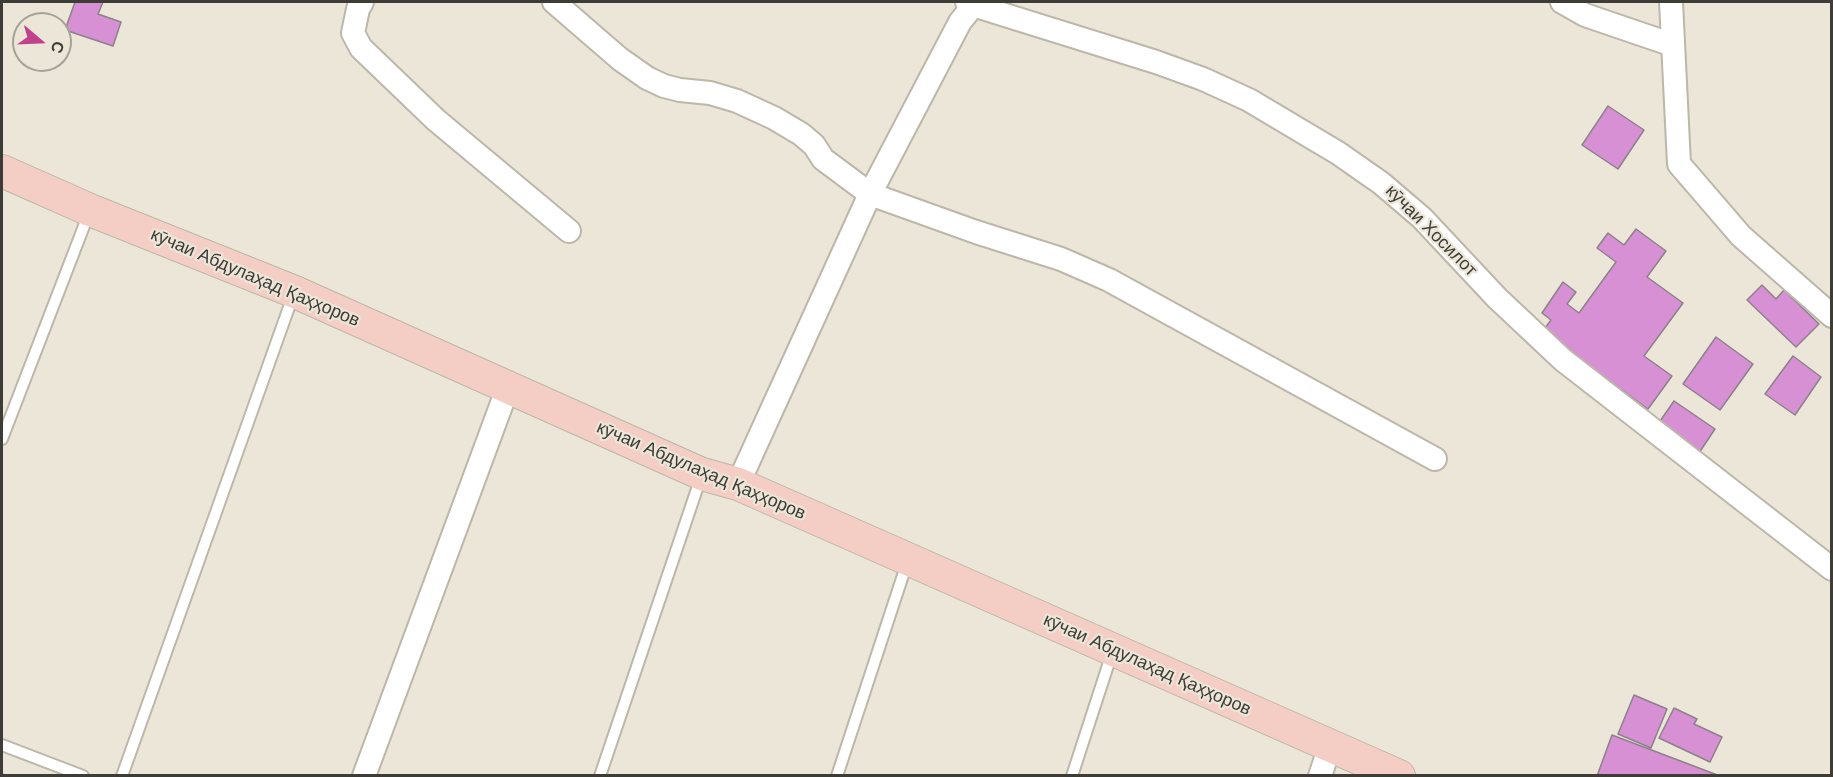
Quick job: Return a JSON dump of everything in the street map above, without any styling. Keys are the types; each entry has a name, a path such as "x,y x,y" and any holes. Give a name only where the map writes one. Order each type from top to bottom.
{"main road":[{"name":"кӯчаи Абдулаҳад Қаҳҳоров","path":"2,171 90,210 295,292 702,474 738,484 1399,776"}],"street":[{"path":"362,2 358,9 353,33 361,48 436,120 569,231"},
{"path":"554,2 620,59 647,78 664,86 710,93 737,101 774,118 801,134 814,145 823,159 870,194 976,232 1061,259 1109,280 1435,459"},
{"path":"1562,2 1585,15 1673,45"},
{"path":"1671,2 1678,164 1741,237 1832,316"},
{"path":"738,484 870,194 972,3"},
{"name":"кӯчаи Хосилот","path":"972,3 1203,79 1249,100 1338,153 1381,183 1422,218 1497,298 1563,360 1832,569"},
{"path":"364,776 508,387"},
{"path":"1320,776 1330,746"}],"lane":[{"path":"2,440 90,210"},
{"path":"122,776 295,292"},
{"path":"600,776 702,474"},
{"path":"837,776 908,560"},
{"path":"1072,776 1113,650"},
{"path":"2,745 83,776"}],"building":[{"path":"75,2 103,2 98,14 121,22 113,46 72,32 71,12"},
{"path":"1608,106 1644,130 1618,169 1582,145"},
{"path":"1636,229 1666,251 1647,277 1683,303 1644,356 1672,376 1648,409 1542,332 1551,320 1542,313 1563,282 1576,292 1567,304 1579,313 1616,262 1597,248 1608,233 1624,245"},
{"path":"1762,285 1776,299 1784,290 1819,324 1796,347 1747,300"},
{"path":"1716,337 1753,364 1720,410 1683,384"},
{"path":"1793,356 1821,377 1795,415 1765,394"},
{"path":"1674,401 1715,429 1699,453 1658,424"},
{"path":"1634,695 1667,709 1651,748 1618,734"},
{"path":"1674,708 1697,719 1694,724 1722,737 1710,762 1659,738"},
{"path":"1612,735 1720,776 1597,776"}]}
